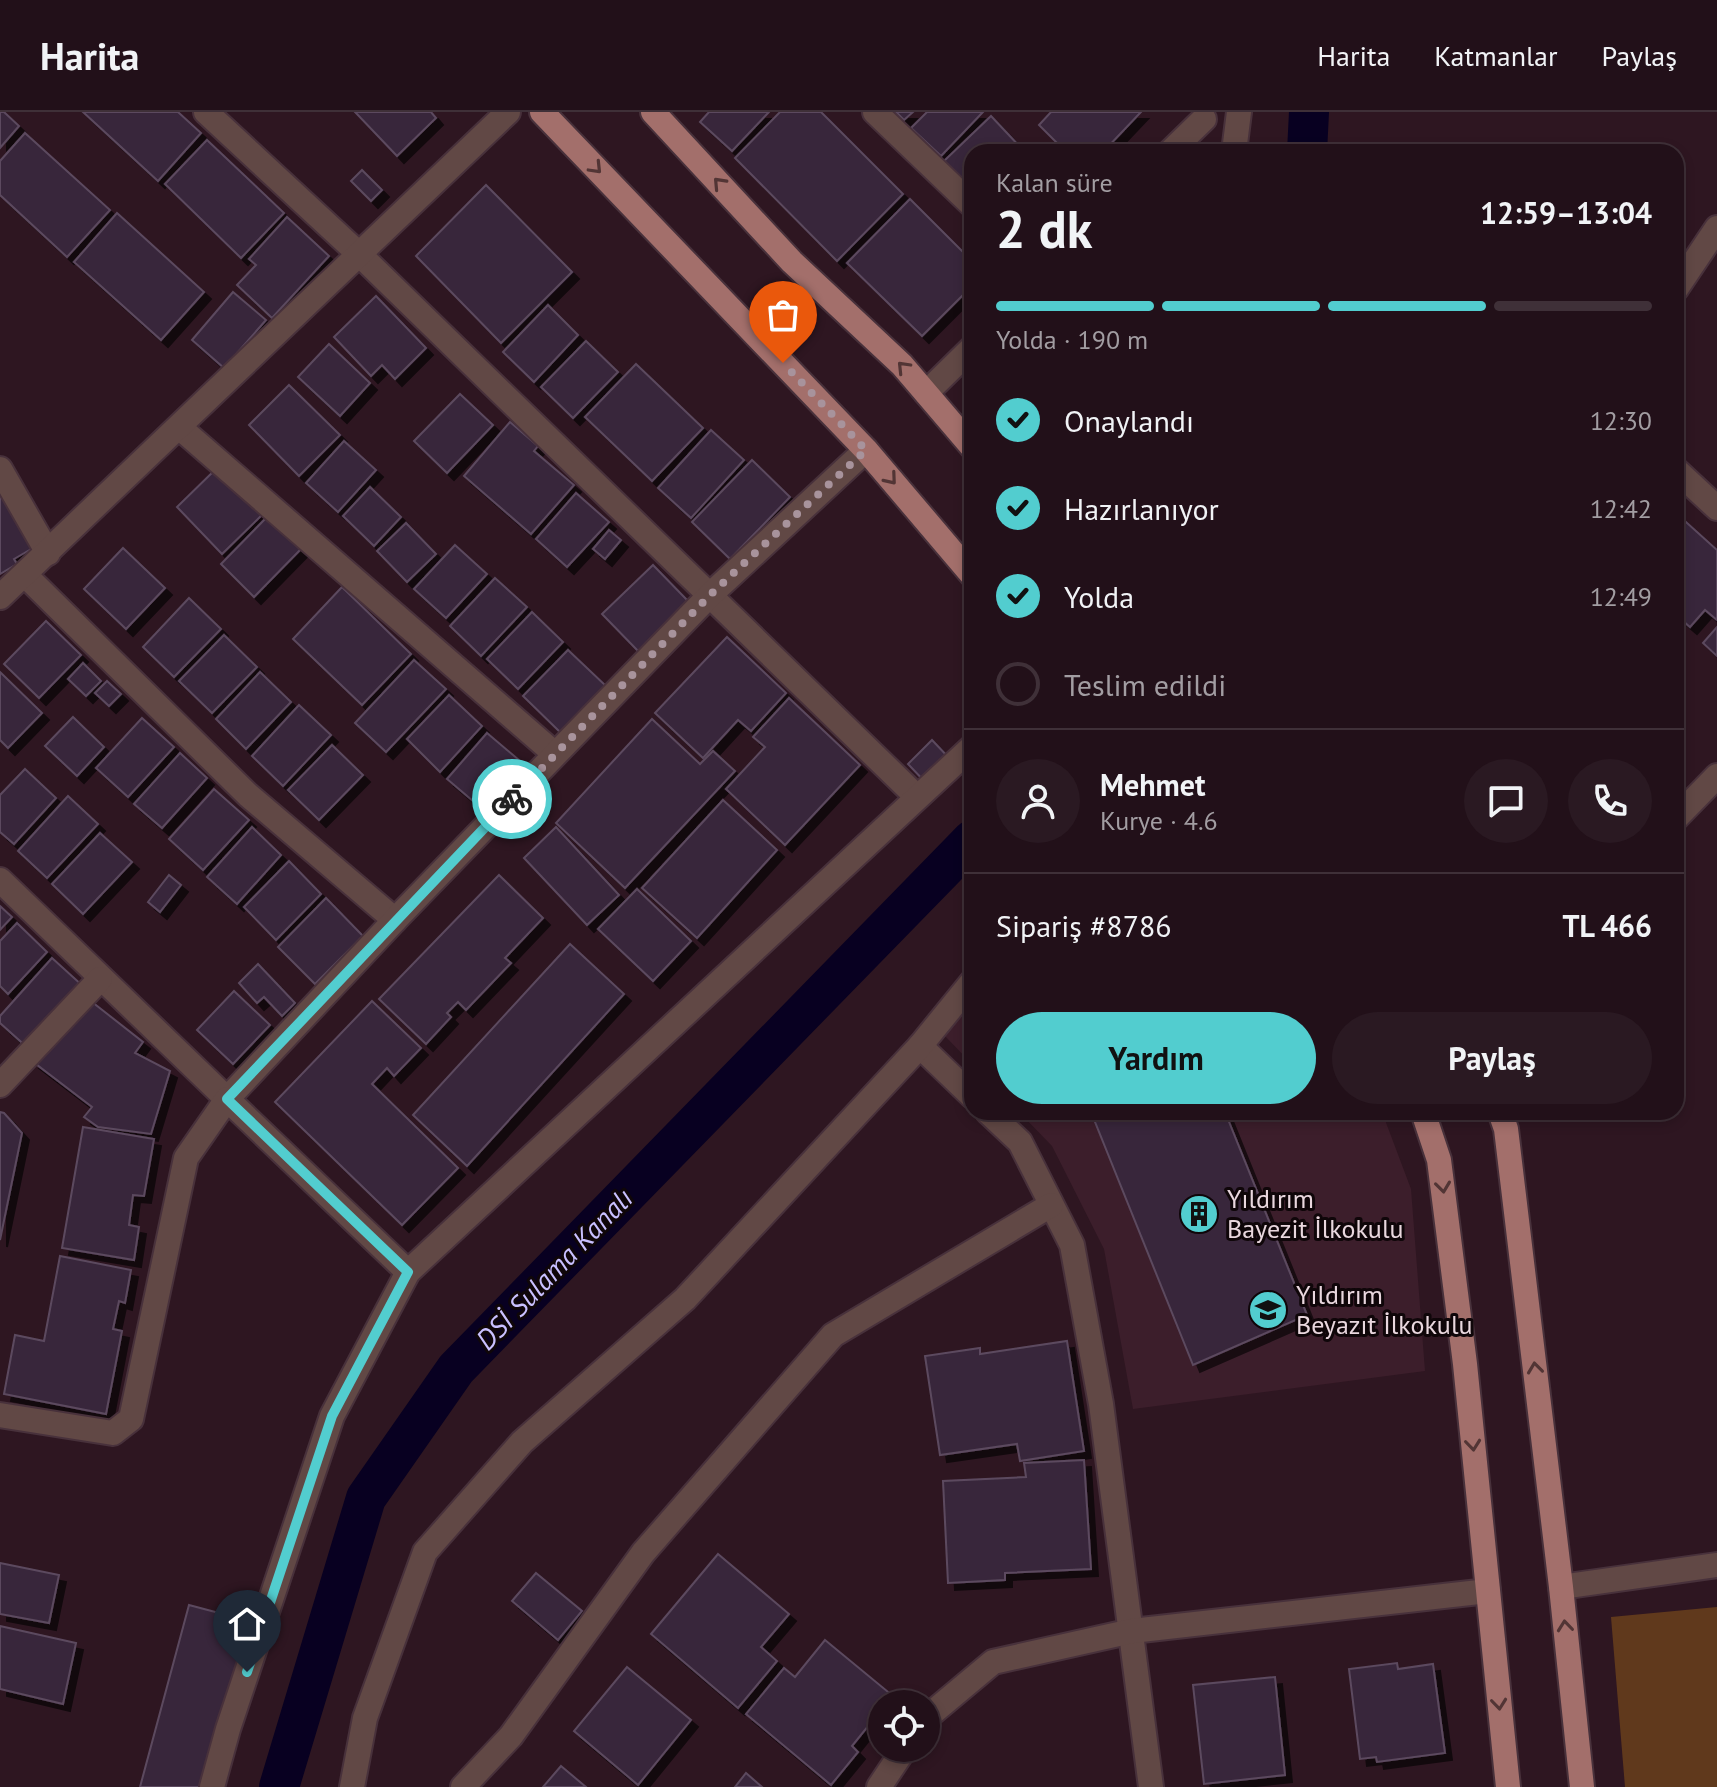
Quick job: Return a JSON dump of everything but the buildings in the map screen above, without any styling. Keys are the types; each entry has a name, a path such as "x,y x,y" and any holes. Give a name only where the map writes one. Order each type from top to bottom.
{"main road":[{"path":"542,112 866,450 964,566"},
{"path":"653,112 792,262 902,365 964,438"},
{"path":"1426,1120 1439,1160 1465,1364 1508,1787"},
{"path":"1503,1120 1561,1587 1582,1787"}],"street":[{"path":"206,112 359,254 917,797"},
{"path":"0,597 508,112"},
{"path":"875,112 964,197"},
{"path":"1235,144 1239,112"},
{"path":"1177,144 1202,114"},
{"path":"1684,277 1717,228"},
{"path":"926,393 964,356"},
{"path":"179,427 555,754"},
{"path":"0,1415 113,1433 131,1419 186,1158 227,1099 395,920 711,594 866,450"},
{"path":"0,469 48,553"},
{"path":"1684,477 1717,508"},
{"path":"25,575 248,795 395,920"},
{"path":"212,1787 228,1729 332,1416 408,1272 964,754"},
{"path":"1684,810 1717,776"},
{"path":"0,880 408,1272"},
{"path":"0,1085 100,979"},
{"path":"352,1787 365,1718 425,1552 522,1442 685,1299 920,1046 964,992"},
{"path":"920,1046 964,1088"},
{"path":"997,1120 1020,1142 1072,1245 1101,1404 1151,1787"},
{"path":"463,1787 511,1736 643,1553 833,1335 1051,1205"},
{"path":"1561,1587 1717,1565"},
{"path":"940,1706 993,1662 1132,1631 1488,1591"},
{"path":"879,1787 896,1762"}],"shaded area":[{"path":"964,1011 964,1056 944,1035"},
{"name":"Yıldırım Beyazıt İlkokulu","path":"1027,1120 1385,1120 1411,1189 1425,1371 1133,1409 1104,1249 1052,1146"},
{"path":"1717,1607 1717,1787 1625,1787 1611,1617"}],"waterway":[{"name":"DSİ Sulama Kanalı","path":"1307,144 1309,112"},
{"name":"DSİ Sulama Kanalı","path":"279,1787 366,1498 456,1369 964,848"}],"way so far":[{"path":"512,799 711,594 866,450 783,363"}],"place":[{"name":"Yıldırım Bayezit İlkokulu","path":"1199,1214"},
{"name":"Yıldırım Beyazıt İlkokulu","path":"1268,1310"}],"route":[{"path":"247,1672 332,1416 408,1272 227,1099 512,799"}]}
